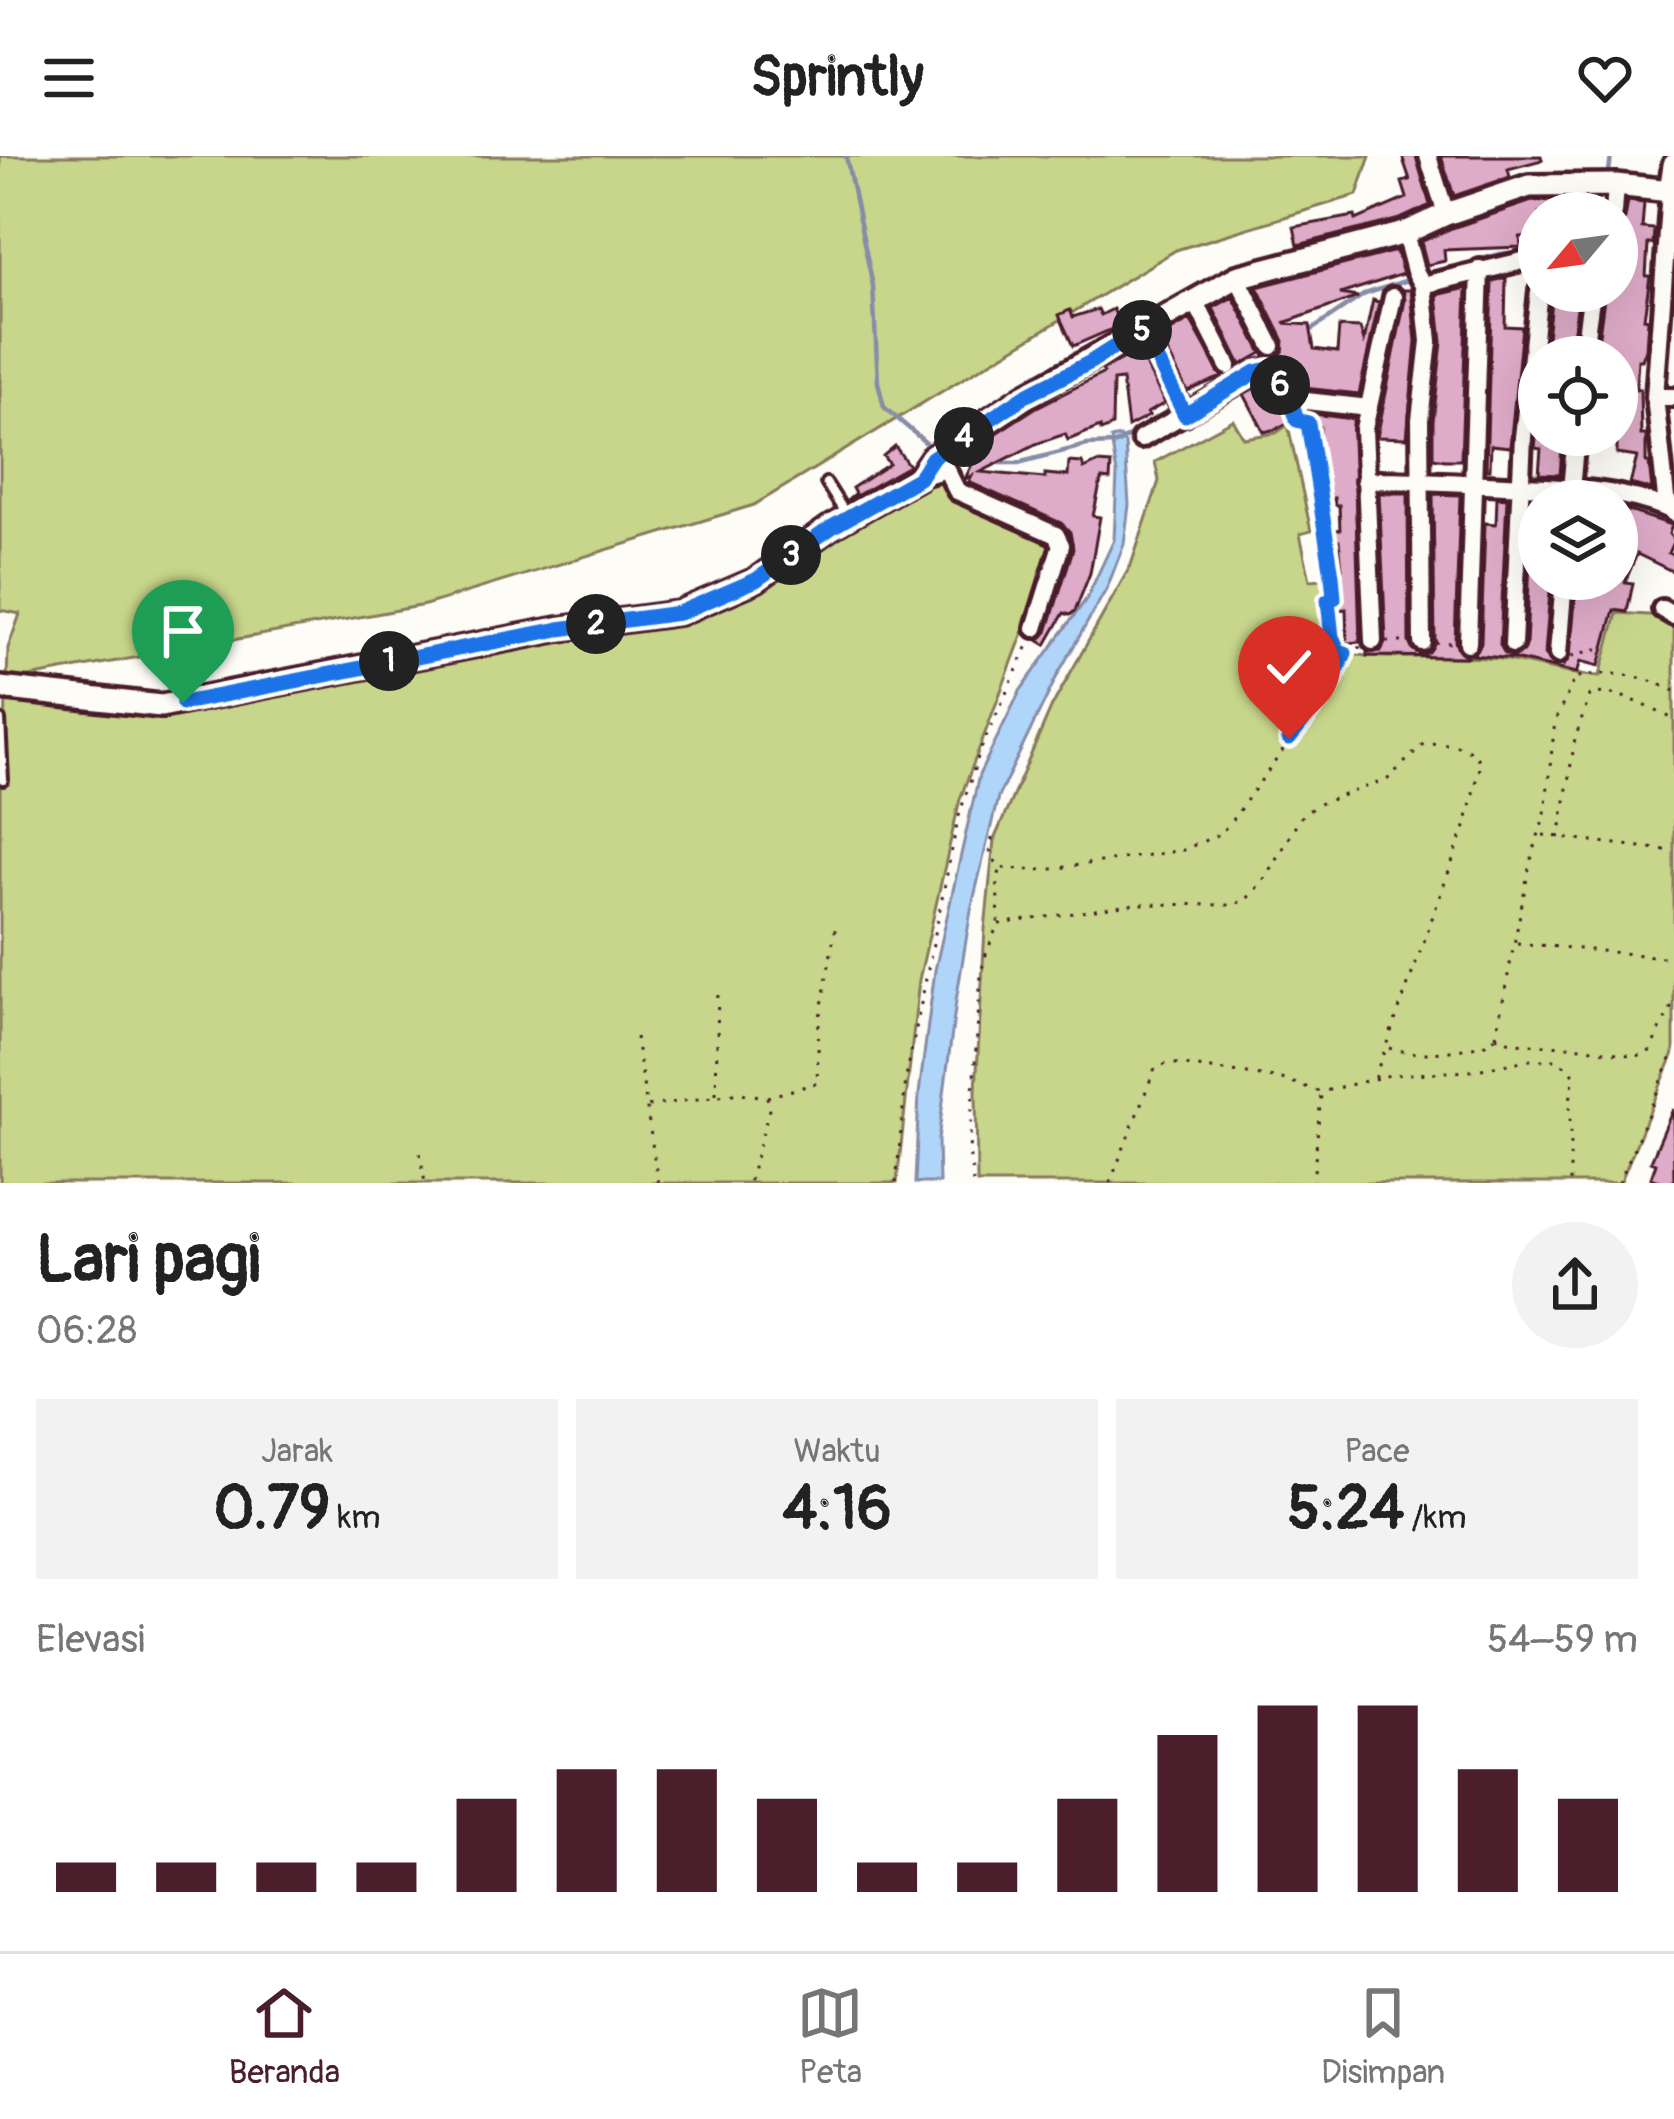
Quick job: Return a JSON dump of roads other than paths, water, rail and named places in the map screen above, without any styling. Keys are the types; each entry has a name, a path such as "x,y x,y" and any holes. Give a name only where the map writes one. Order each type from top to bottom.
{"street":[{"path":"1428,156 1446,214"},
{"path":"1638,500 1672,511 1655,425 1664,397 1674,165"},
{"path":"1608,185 1610,192"},
{"path":"0,688 161,706 559,629 679,613 756,580 1025,396 1238,277 1405,233 1529,186 1608,185 1670,191"},
{"path":"1405,233 1419,279 1429,341 1420,420 1422,642"},
{"path":"1419,279 1518,261"},
{"path":"1468,643 1480,269"},
{"path":"1238,277 1272,346"},
{"path":"1373,641 1364,429 1393,297"},
{"path":"1195,301 1228,366"},
{"path":"1521,480 1537,312"},
{"path":"1142,329 1181,406"},
{"path":"1141,439 1181,406 1269,369 1291,400 1369,408"},
{"path":"932,462 946,470 957,490 1056,535 1061,545 1035,628"},
{"path":"1365,480 1473,480 1518,486"},
{"path":"1513,644 1518,531"},
{"path":"1558,654 1562,600"}],"lane":[{"path":"826,483 848,517"},
{"path":"0,720 3,780"}],"water":[{"path":"1120,437 1125,444 1129,505 1124,544 1107,588 1059,672 998,797 971,910 956,1001 938,1140 939,1183 915,1183 919,1094 935,970 979,775 1020,691 1087,598 1114,540 1117,474 1111,439"}],"waterway":[{"path":"846,156 873,286 878,382 884,407 934,450"},
{"path":"1608,180 1611,156"},
{"path":"1422,276 1518,252"},
{"path":"1310,331 1365,294 1411,279"},
{"path":"1185,402 1274,352"},
{"path":"995,463 1116,444 1175,408"},
{"path":"942,457 978,463"}]}
